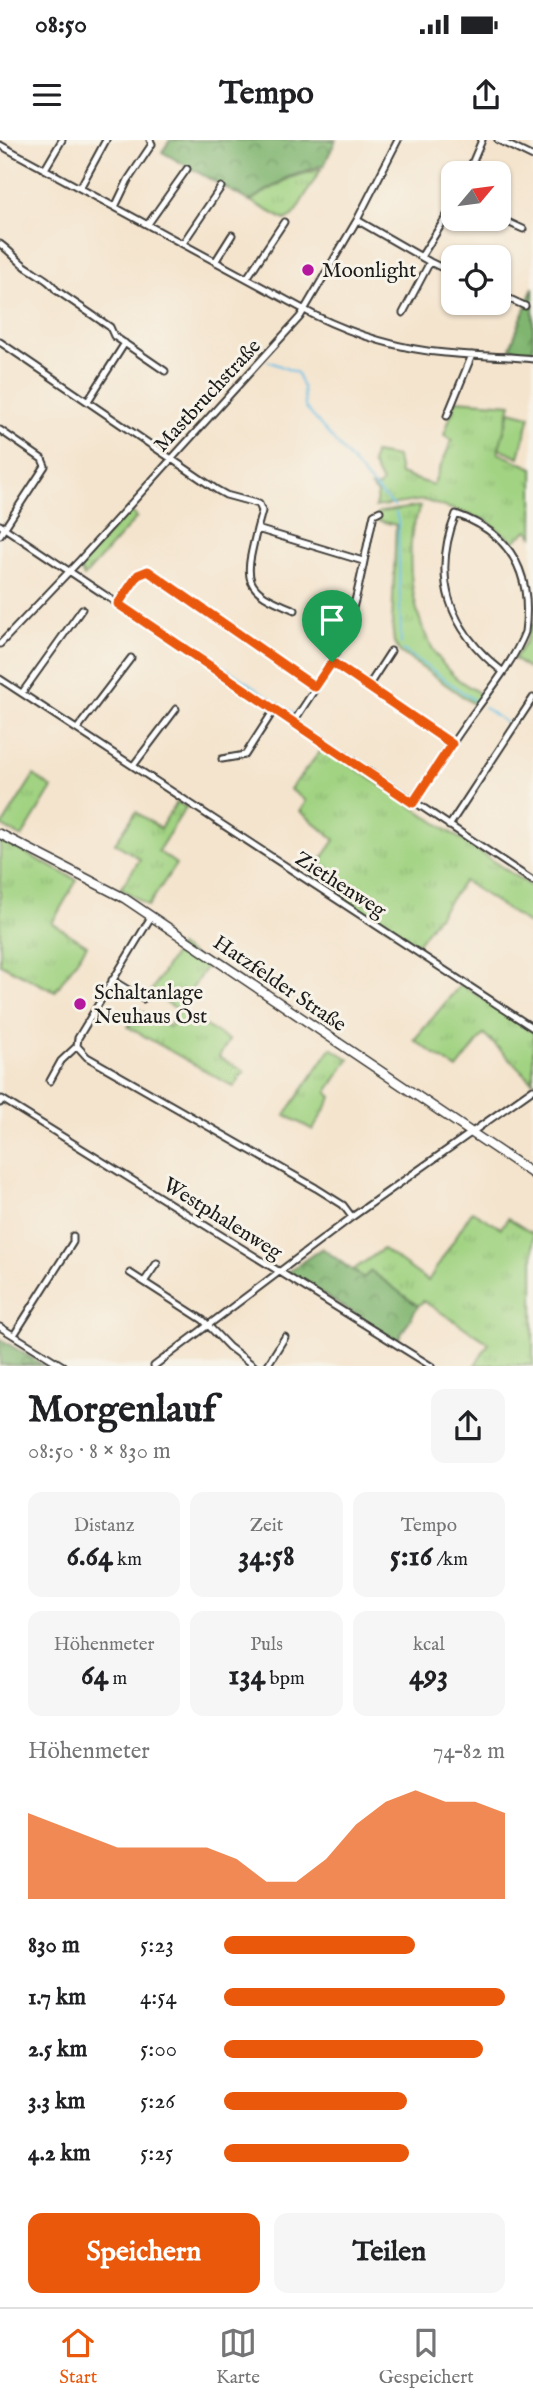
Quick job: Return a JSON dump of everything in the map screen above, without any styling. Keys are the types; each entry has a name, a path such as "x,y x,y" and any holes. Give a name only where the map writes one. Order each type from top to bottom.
{"street":[{"path":"45,169 62,140"},
{"path":"80,188 106,140"},
{"name":"Mastbruchstraße","path":"0,644 305,310 398,140"},
{"path":"473,161 482,140"},
{"path":"498,140 533,156"},
{"path":"115,207 151,142"},
{"path":"0,145 305,310 347,330 408,348 533,359"},
{"path":"148,224 187,169"},
{"path":"183,243 221,187"},
{"path":"357,219 441,267"},
{"path":"247,278 284,222"},
{"path":"511,224 523,229"},
{"path":"421,257 441,225"},
{"path":"215,262 232,235"},
{"path":"0,244 56,290 110,327 114,336 165,371"},
{"path":"403,313 430,262"},
{"path":"511,300 525,306"},
{"path":"0,342 226,495 259,504 262,511 249,562 249,579 258,592 268,599 295,610"},
{"path":"88,401 125,343"},
{"path":"447,416 472,355"},
{"path":"0,430 42,459 45,466 2,527 0,535"},
{"path":"293,723 332,662 347,626 374,514 380,511"},
{"path":"413,803 482,701 502,671 521,642 531,612 527,577 518,556 505,540 488,527 456,514 447,538 444,568 450,602 480,654 502,671"},
{"path":"2,527 533,881"},
{"path":"257,529 363,561"},
{"path":"118,604 138,575 148,571 315,687"},
{"path":"22,694 82,609"},
{"path":"369,685 391,651"},
{"path":"77,729 131,658"},
{"path":"332,662 452,744"},
{"name":"Ziethenweg","path":"0,679 533,1028"},
{"path":"449,826 533,698"},
{"path":"133,766 176,709"},
{"path":"222,759 245,755 274,710"},
{"name":"Hatzfelder Straße","path":"0,834 124,898 533,1174"},
{"path":"50,1081 61,1061 77,1046 78,1038 151,917"},
{"path":"112,980 142,999"},
{"path":"77,1046 87,1057 316,1188 343,1206 352,1217"},
{"path":"154,1366 352,1217 533,1089"},
{"name":"Westphalenweg","path":"0,1103 2,1100 431,1366"},
{"path":"14,1335 73,1241 73,1236"},
{"path":"144,1282 157,1263"},
{"path":"130,1273 208,1325 229,1347 254,1366"},
{"path":"0,1327 63,1366"},
{"path":"267,1366 285,1337"}],"green space":[{"path":"170,140 336,140 324,165 289,177 249,201 162,152"},
{"path":"321,169 293,216 285,220 250,201 290,178"},
{"path":"533,287 533,353 510,348"},
{"path":"456,400 511,404 498,453 533,468 533,536 528,530 513,542 486,520 423,500 375,507 378,494 371,487 379,487 382,483 372,464 374,453 397,457 400,474 433,485 452,440 444,435"},
{"path":"510,411 530,416 519,457 499,448"},
{"path":"421,506 413,529 411,551 417,610 431,646 442,662 455,677 482,695 475,705 400,652 394,643 392,623 396,525 376,520 380,512"},
{"path":"129,510 137,517 84,577 79,567"},
{"path":"531,624 533,672 514,659 526,641"},
{"path":"324,747 533,888 533,927 464,881 416,946 310,876 335,840 300,811 306,801 290,789"},
{"path":"34,775 52,788 22,837 2,826"},
{"path":"177,802 186,807 158,851 176,864 148,906 121,888 140,859 115,843 136,812 160,828"},
{"path":"0,840 77,880 52,923 87,945 55,992 0,964"},
{"path":"179,946 207,965 179,1010 150,993"},
{"path":"461,984 533,1032 533,1082 484,1034 457,1069 414,1040"},
{"path":"139,1010 169,1027 179,1010 229,1040 219,1057 244,1071 234,1087 128,1027"},
{"path":"331,1048 349,1059 327,1092 332,1097 313,1130 285,1115"},
{"path":"472,1211 501,1228 508,1218 533,1234 533,1365 475,1365 489,1343 423,1301 418,1306 371,1271 364,1278 353,1270 383,1249 428,1281"},
{"path":"322,1248 363,1278 371,1271 418,1306 397,1341 288,1272"},
{"path":"0,1339 43,1365 0,1365"}],"waterway":[{"path":"268,361 297,373 303,388 305,407 373,486 394,506"},
{"path":"396,513 401,644"},
{"path":"164,627 294,714"},
{"path":"403,650 478,703"},
{"path":"484,707 506,723"}],"place":[{"name":"Moonlight","path":"308,270"},
{"name":"Schaltanlage Neuhaus Ost","path":"80,1004"}],"route":[{"path":"148,571 315,687 332,662 452,744 413,803 118,604 138,575 148,571"}]}
